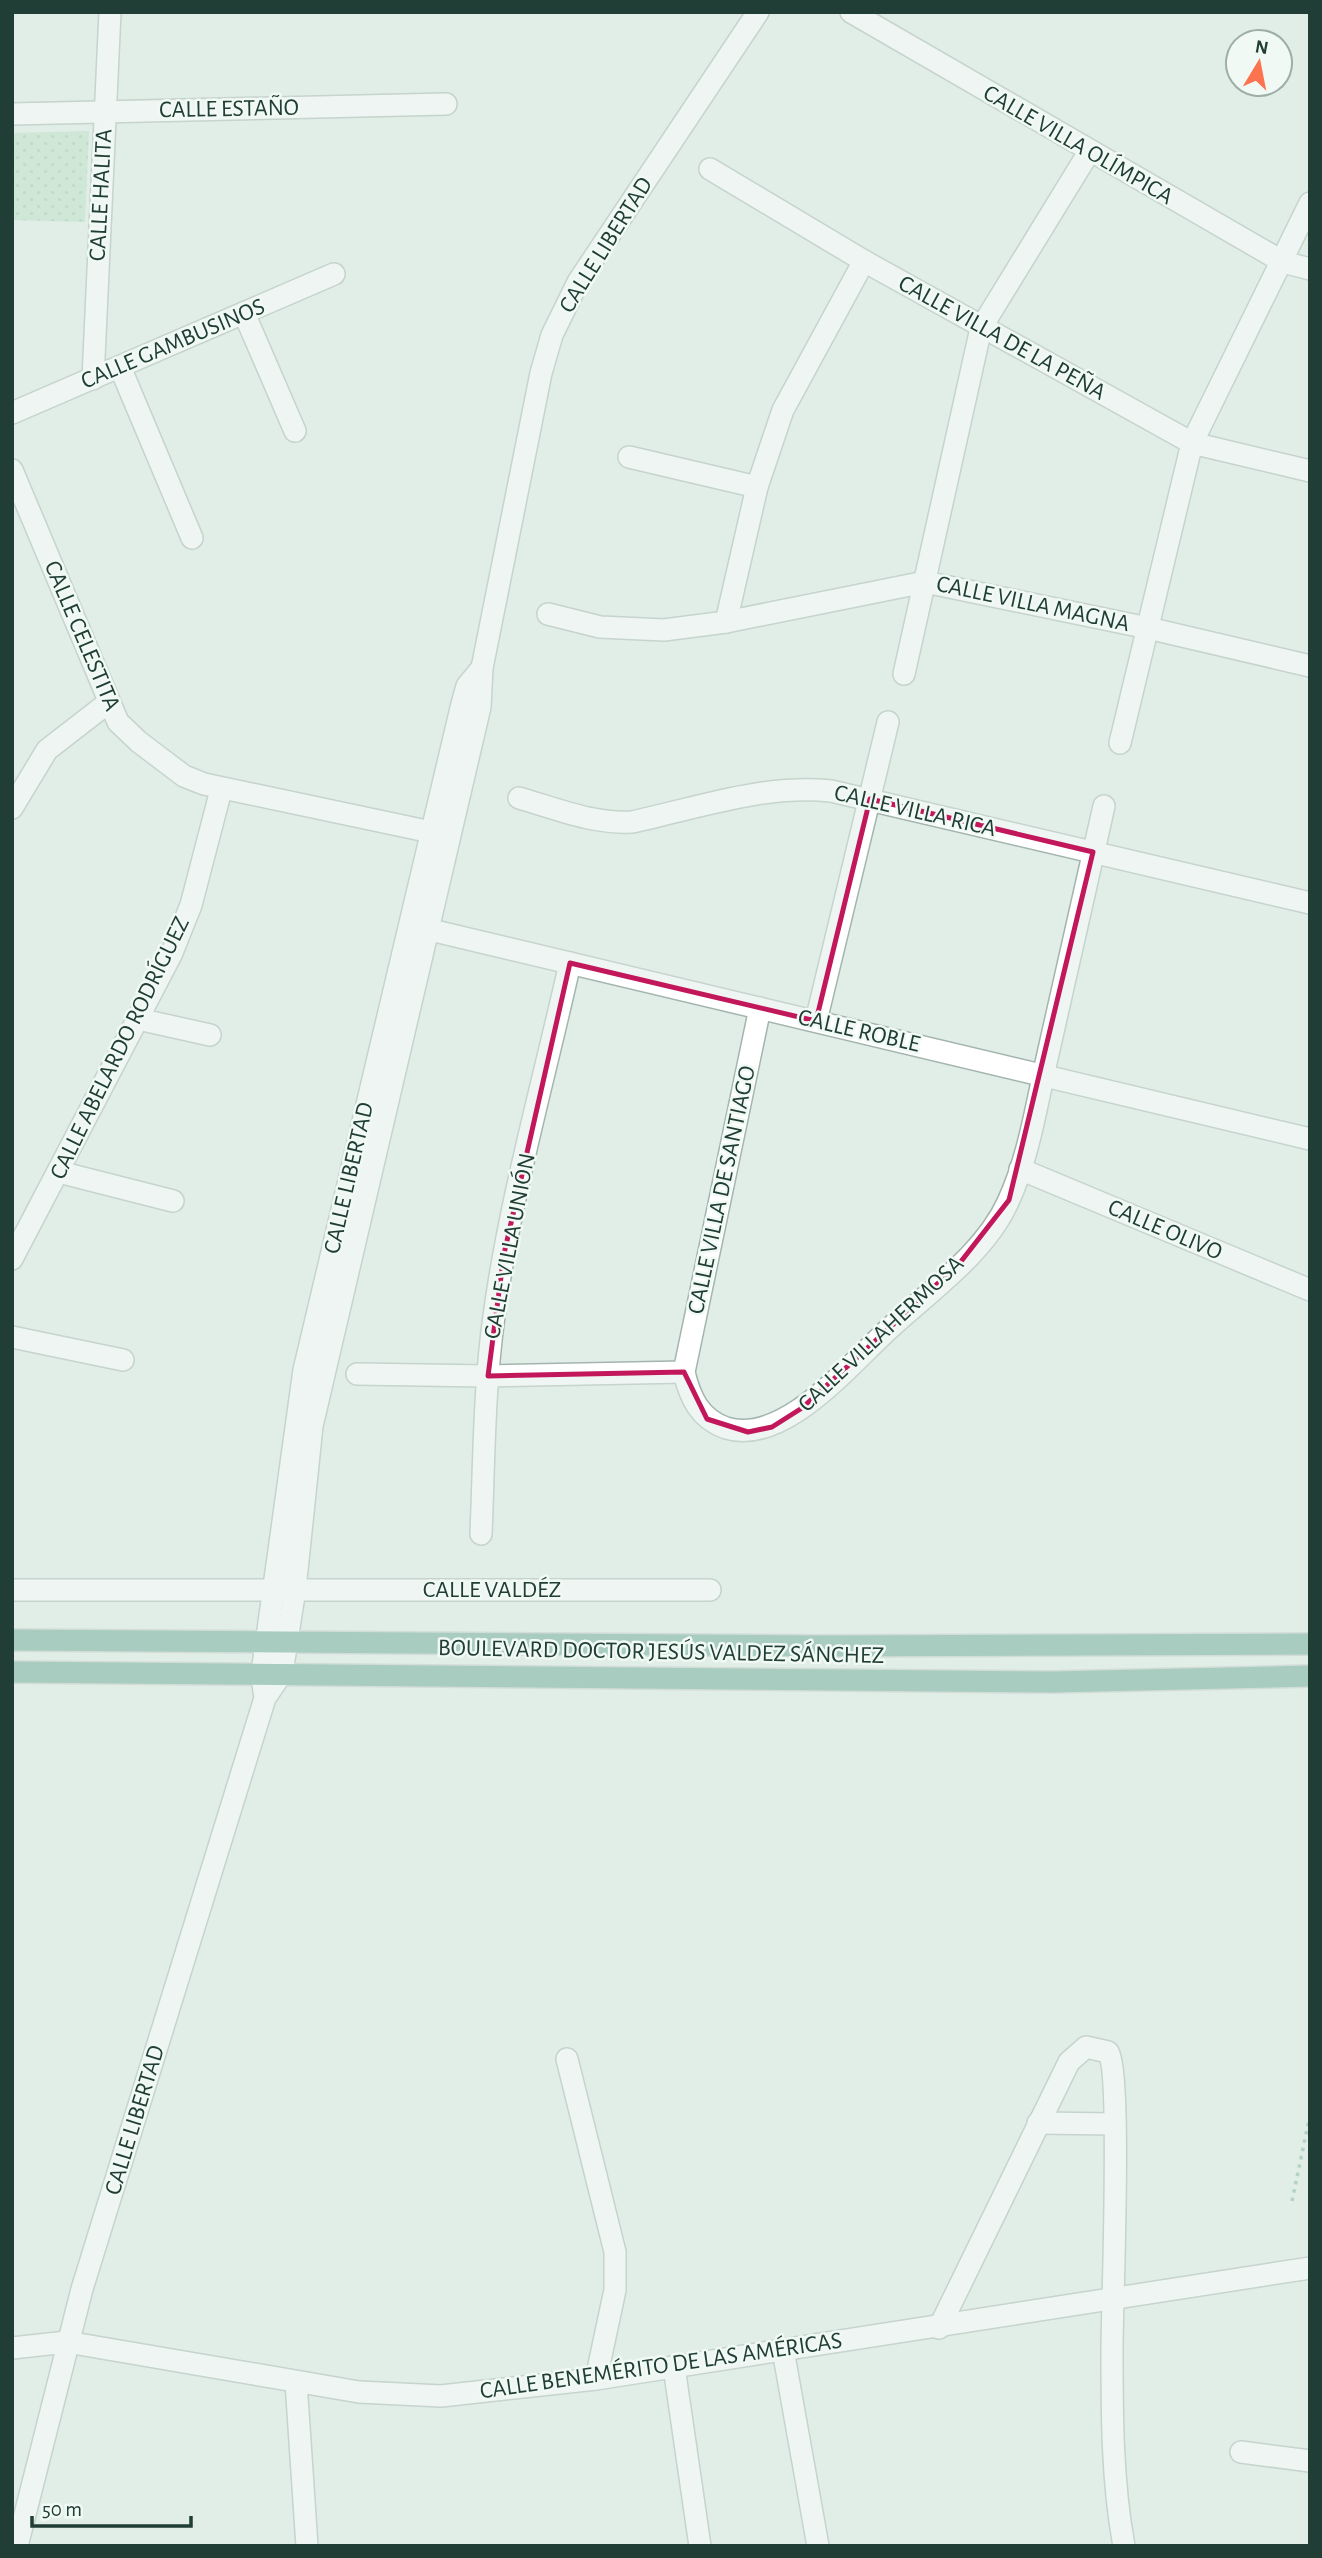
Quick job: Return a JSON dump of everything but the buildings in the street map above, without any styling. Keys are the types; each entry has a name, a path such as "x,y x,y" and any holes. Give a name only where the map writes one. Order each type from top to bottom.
{"main road":[{"name":"BOULEVARD DOCTOR JESÚS VALDEZ SÁNCHEZ","path":"12,1640 867,1646 1310,1644"},
{"path":"867,1646 869,1681"},
{"name":"BOULEVARD DOCTOR JESÚS VALDEZ SÁNCHEZ","path":"12,1672 1053,1682 1310,1676"}],"street":[{"name":"CALLE HALITA","path":"93,379 110,12"},
{"name":"CALLE LIBERTAD","path":"17,2546 67,2342 272,1673 276,1643 273,1590 296,1472 324,1371 419,928 480,707 482,668 541,373 558,323 578,282 758,12"},
{"name":"CALLE VILLA OLÍMPICA","path":"851,12 1088,152 1283,262 1310,269"},
{"name":"CALLE ESTAÑO","path":"12,114 446,104"},
{"path":"904,674 981,328 1088,152"},
{"name":"CALLE VILLA DE LA PEÑA","path":"710,169 981,328 1192,443 1310,471"},
{"path":"1120,743 1192,443 1310,203"},
{"path":"726,622 757,487 783,410 864,261"},
{"name":"CALLE GAMBUSINOS","path":"12,413 334,274"},
{"path":"244,313 295,431"},
{"path":"120,367 192,538"},
{"path":"629,457 757,487"},
{"name":"CALLE CELESTITA","path":"12,470 118,722 139,742 184,776 221,790 431,832"},
{"name":"CALLE VILLA MAGNA","path":"548,614 626,631 664,630 726,622 925,582 1148,628 1310,666"},
{"name":"CALLE LIBERTAD","path":"419,928 431,832 461,704 467,686 482,668"},
{"path":"12,808 47,750 109,702"},
{"path":"817,1021 888,722"},
{"name":"CALLE VILLA RICA","path":"519,798 592,820 613,823 632,822 770,791 802,788 870,799 1310,903"},
{"name":"CALLE ABELARDO RODRÍGUEZ","path":"12,1259 138,1019 182,928 221,790"},
{"name":"CALLE VILLAHERMOSA","path":"684,1373 698,1408 717,1425 748,1432 772,1427 791,1417 959,1264 992,1229 1009,1200 1020,1169 1104,806"},
{"name":"CALLE ROBLE","path":"419,928 1310,1139"},
{"name":"CALLE VILLA UNIÓN","path":"481,1534 488,1376 504,1254 570,963"},
{"name":"CALLE VILLA DE SANTIAGO","path":"684,1373 760,1008"},
{"path":"138,1019 210,1035"},
{"name":"CALLE OLIVO","path":"1020,1169 1310,1290"},
{"path":"58,1172 173,1201"},
{"path":"12,1337 123,1360"},
{"path":"357,1374 488,1376 684,1373"},
{"name":"CALLE LIBERTAD","path":"276,1643 295,1589 296,1472"},
{"name":"CALLE VALDÉZ","path":"12,1590 710,1590"},
{"path":"939,2328 1074,2054 1094,2047 1108,2052 1113,2062 1115,2124 1114,2466 1124,2546"},
{"path":"567,2059 615,2252 615,2290 596,2379"},
{"path":"1038,2123 1115,2124"},
{"name":"CALLE BENEMÉRITO DE LAS AMÉRICAS","path":"12,2348 67,2342 296,2382 413,2396 596,2379 939,2328 1310,2268"},
{"path":"783,2350 818,2546"},
{"path":"674,2367 700,2546"},
{"path":"296,2382 307,2546"},
{"path":"1241,2452 1310,2461"}],"path":[{"path":"1292,2200 1310,2115"}],"highlighted area":[{"path":"870,799 1093,852 1009,1200 959,1264 802,1408 772,1427 748,1432 707,1419 684,1372 488,1376 504,1254 570,963 816,1021"}],"green space":[{"path":"89,131 85,222 12,220 12,133"}]}
